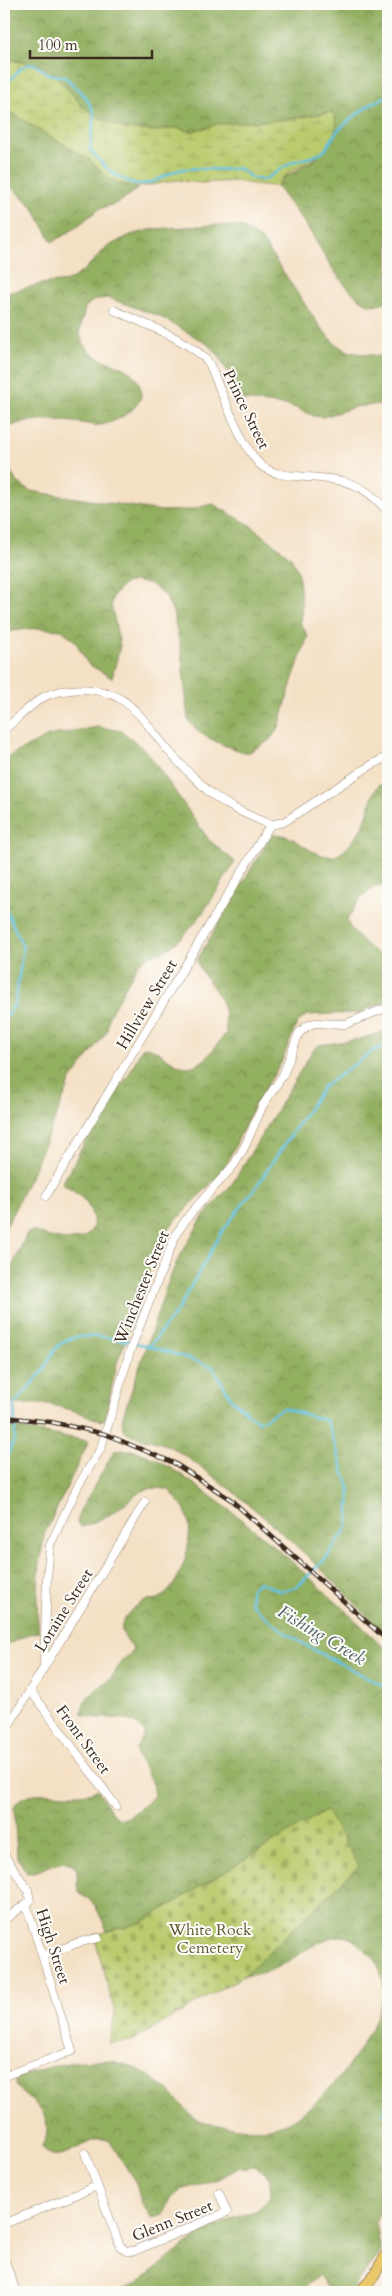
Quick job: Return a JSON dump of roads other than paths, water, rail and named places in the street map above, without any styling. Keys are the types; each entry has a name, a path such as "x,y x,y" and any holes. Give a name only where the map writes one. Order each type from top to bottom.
{"main road":[{"path":"359,2292 371,2280 388,2252"}],"street":[{"name":"Prince Street","path":"114,310 194,348 202,355 209,363 242,437 254,457 263,467 289,476 348,482 369,492 388,512"},
{"path":"4,730 42,698 53,693 79,689 104,692 120,698 133,706 168,750 209,792 228,805 270,826 284,822 388,756"},
{"name":"Hillview Street","path":"46,1196 270,826"},
{"name":"Winchester Street","path":"44,1666 50,1545 78,1486 101,1448 134,1338 176,1234 190,1214 234,1165 245,1146 263,1105 283,1075 299,1033 314,1023 346,1024 388,1008"},
{"name":"Loraine Street","path":"4,1733 145,1502"},
{"name":"Front Street","path":"30,1690 116,1806"},
{"name":"High Street","path":"4,1855 28,1890 30,1901 26,1904 72,2051 4,2076"},
{"path":"4,1920 26,1904"},
{"path":"43,1956 80,1942 98,1938"},
{"path":"4,2224 96,2186 85,2153"},
{"name":"Glenn Street","path":"96,2186 120,2246 126,2251 134,2251 227,2212 219,2193"},
{"path":"4,2258 6,2272 16,2292"}],"waterway":[{"path":"4,81 11,79 21,68 29,64 34,64 48,74 65,77 85,96 94,112 90,150 117,176 134,183 143,184 156,181 175,171 184,169 224,170 238,168 252,178 264,180 292,162 315,156 325,150 336,132 352,118 371,104 388,96"},
{"name":"Fishing Creek","path":"4,905 23,947 15,1004 4,1020"},
{"path":"150,1346 179,1308 221,1233 258,1184 323,1087 373,1051 388,1044"},
{"name":"Fishing Creek","path":"4,1463 15,1438 14,1404 44,1369 58,1346 71,1339 89,1336 134,1342 213,1367 232,1400 259,1422 283,1408 327,1421 350,1491 348,1526 327,1557 297,1587 280,1591 259,1582 251,1589 251,1603 265,1617 315,1651 388,1688"},
{"path":"382,2113 388,2102"}],"railway":[{"path":"4,1417 51,1422 105,1434 174,1463 230,1499 388,1641"}],"park label":[{"name":"White Rock Cemetery","path":"210,1938"}]}
